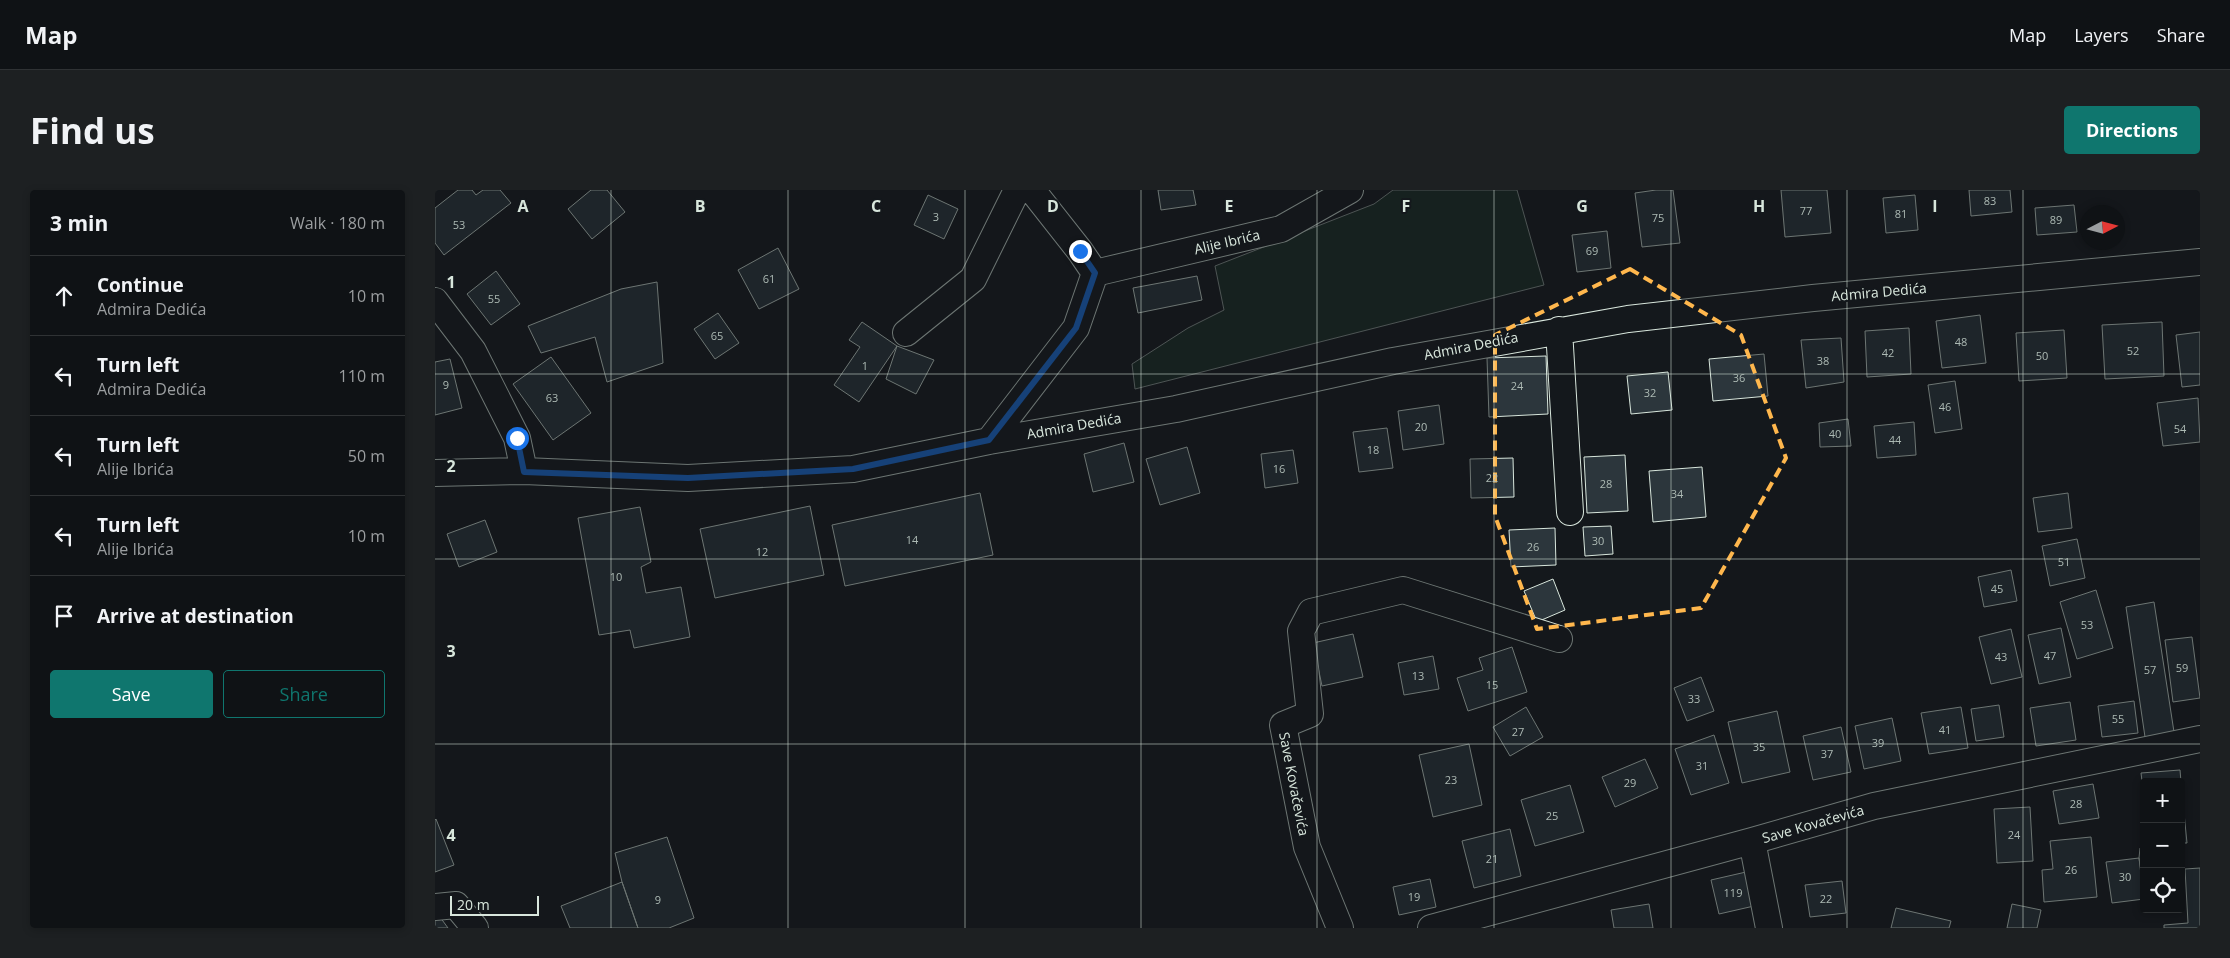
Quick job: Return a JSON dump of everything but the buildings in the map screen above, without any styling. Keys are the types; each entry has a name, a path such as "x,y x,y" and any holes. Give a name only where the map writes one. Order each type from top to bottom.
{"street":[{"path":"905,333 973,279 1017,190"},
{"path":"989,440 1076,328 1095,273 1032,190"},
{"name":"Alije Ibrića","path":"1095,273 1281,229 1350,190"},
{"name":"Admira Dedića","path":"435,473 524,472 688,478 853,469 989,440 1176,409 1393,361 1628,319 1803,299 2200,262"},
{"path":"435,301 473,351 517,438 524,472"},
{"path":"1559,330 1570,512"},
{"name":"Save Kovačevića","path":"1340,928 1307,847 1283,725 1310,714 1301,630 1311,612 1403,590 1559,639"},
{"name":"Save Kovačevića","path":"1431,928 1874,806 2200,739"},
{"path":"1752,841 1769,928"},
{"path":"435,907 456,905 475,928"}],"highlighted area":[{"path":"1630,269 1741,335 1786,458 1701,608 1537,629 1495,516 1495,335"}],"green space":[{"path":"1393,190 1517,190 1544,285 1135,389 1132,364 1188,328 1224,310 1215,266 1374,204"}],"route":[{"path":"517,438 524,472 688,478 853,469 989,440 1076,328 1095,273 1080,251"}]}
